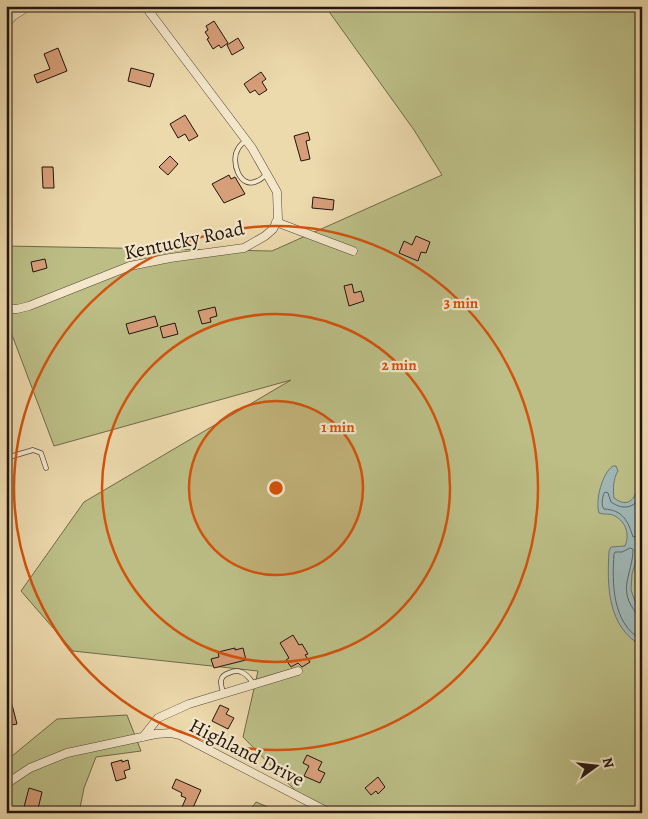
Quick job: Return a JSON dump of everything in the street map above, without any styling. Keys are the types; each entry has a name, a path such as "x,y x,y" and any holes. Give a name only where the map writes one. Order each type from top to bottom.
{"street":[{"path":"6,24 13,16 29,6"},
{"path":"144,6 246,140 267,173 277,192 276,222 353,251"},
{"name":"Kentucky Road","path":"6,309 28,306 130,266 170,258 244,248 265,236 276,222"},
{"path":"142,737 158,718 196,701 298,671"},
{"name":"Highland Drive","path":"6,784 30,768 67,753 142,737 171,733 180,735 330,813"}],"lane":[{"path":"246,140 237,149 235,157 236,167 241,178 250,183 258,181 267,173"},
{"path":"6,458 33,450 41,453 46,468"},
{"path":"223,692 220,684 221,678 225,674 234,671 241,672 247,676 252,683"}],"green space":[{"path":"325,6 642,6 642,813 317,813 243,737 258,671 73,651 21,591 84,502 291,380 54,446 6,319 6,246 272,251 442,175 414,130"},
{"path":"127,715 141,751 96,757 84,788 79,813 6,813 6,761 57,719"},
{"path":"256,802 282,813 248,813"}],"water":[{"path":"613,466 616,466 618,471 615,477 614,498 620,501 625,502 633,499 642,480 642,531 632,574 631,590 636,604 642,612 642,646 630,638 622,628 616,617 609,591 609,551 611,547 625,546 627,538 626,529 622,522 615,516 599,513 598,508 600,488"}],"building":[{"path":"214,21 228,43 221,48 219,45 213,49 205,32 208,30 206,26"},
{"path":"238,38 244,48 232,55 227,45"},
{"path":"58,48 67,71 37,83 34,75 50,69 44,54"},
{"path":"131,68 154,74 150,87 128,81"},
{"path":"261,72 266,79 262,82 267,90 259,95 255,90 250,93 244,84"},
{"path":"185,115 198,136 189,141 185,134 178,138 170,124"},
{"path":"308,132 310,140 306,141 310,159 301,161 294,136"},
{"path":"170,156 178,164 168,175 159,167"},
{"path":"42,167 53,167 54,188 43,188"},
{"path":"229,175 231,179 235,177 245,194 224,203 212,184"},
{"path":"313,197 334,200 333,210 312,208"},
{"path":"416,236 430,242 426,253 421,252 418,261 399,253 404,241 412,245"},
{"path":"45,259 47,268 33,272 31,262"},
{"path":"352,284 354,293 361,291 364,301 349,306 344,286"},
{"path":"215,307 217,316 210,318 211,322 202,324 198,311"},
{"path":"155,316 158,326 129,334 126,324"},
{"path":"175,323 178,334 163,338 160,327"},
{"path":"293,635 308,654 305,655 310,662 302,667 298,663 291,667 286,660 289,658 280,643"},
{"path":"235,648 235,650 243,648 246,660 214,668 211,659 219,657 218,652"},
{"path":"6,689 8,689 17,724 6,726"},
{"path":"220,705 229,709 226,714 234,718 228,729 212,721"},
{"path":"307,755 322,762 318,770 325,773 320,783 304,776 309,766 303,763"},
{"path":"122,760 122,762 128,760 130,769 124,771 126,778 116,781 111,763"},
{"path":"378,777 385,787 378,794 376,791 371,795 365,788"},
{"path":"176,779 201,790 191,812 182,807 186,798 181,796 182,793 172,788"},
{"path":"29,788 42,792 37,813 23,811"}]}
